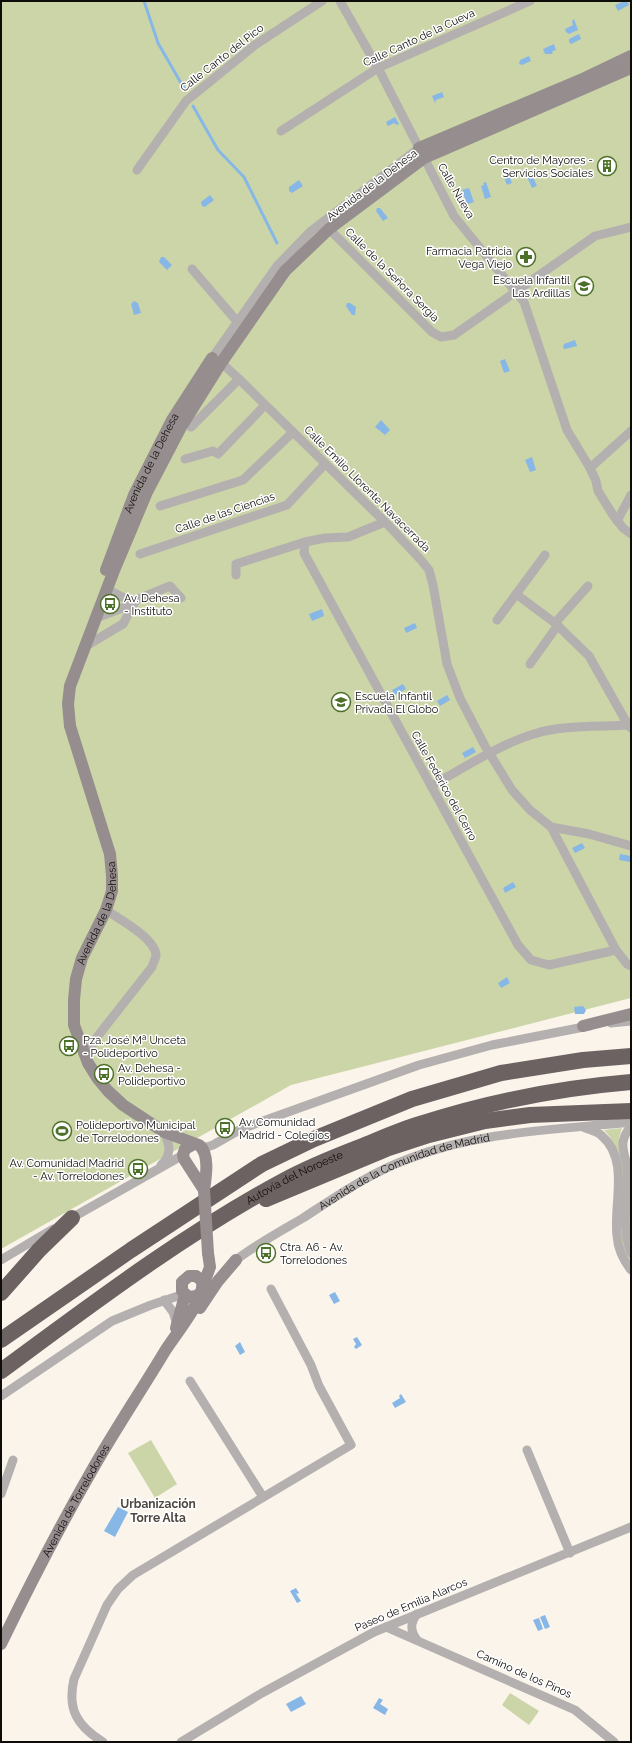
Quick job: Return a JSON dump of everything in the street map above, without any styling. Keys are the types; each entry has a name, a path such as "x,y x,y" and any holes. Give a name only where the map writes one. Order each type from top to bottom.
{"highway":[{"path":"1,1340 125,1254 262,1164 314,1139 412,1099 501,1074 583,1060 631,1056"},
{"name":"Autovía del Noroeste","path":"1,1371 112,1290 227,1214 284,1181 336,1157 419,1124 498,1102 586,1086 631,1082"},
{"path":"227,1214 286,1192 386,1149 436,1133 485,1121 530,1115 631,1111"},
{"path":"1,1293 39,1250 72,1218"}],"street":[{"name":"Calle Canto del Pico","path":"137,170 186,101 255,45 322,1"},
{"name":"Calle Nueva","path":"340,1 378,68 454,216 524,302 567,430 590,468 596,481 598,491 617,521 631,534"},
{"name":"Calle Canto de la Cueva","path":"281,130 378,68 530,1"},
{"name":"Avenida de la Dehesa","path":"96,618 98,598 103,578 134,495 172,420 216,361 240,325 284,271 326,225 422,153 631,56"},
{"name":"Avenida de la Dehesa","path":"422,153 631,68"},
{"name":"Calle de la Señora Sergia","path":"326,225 432,332 441,337 454,335 572,254 595,236 631,227"},
{"path":"192,269 240,325"},
{"name":"Avenida de la Dehesa","path":"196,1145 164,1132 124,1105 108,1091 94,1073 74,1025 76,979 82,958 106,910 112,891 110,854 70,726 68,704 70,686 84,648 147,492 216,361"},
{"name":"Calle Emilio Llorente Navacerrada","path":"216,361 239,379 385,522 429,570 447,664 460,698 490,754 512,790 530,810 551,827"},
{"path":"191,427 239,379"},
{"path":"185,459 213,451 218,454 265,405"},
{"path":"590,468 631,431"},
{"path":"160,506 243,480 293,432"},
{"name":"Calle de las Ciencias","path":"140,554 287,505 325,464"},
{"path":"617,521 631,495"},
{"path":"236,575 236,564 305,542 325,538 348,537 385,522"},
{"name":"Calle Federico del Cerro","path":"305,542 304,553 518,945 531,960 549,965 616,950"},
{"path":"497,620 545,554"},
{"path":"96,618 170,586 181,598"},
{"path":"530,664 556,624 588,586"},
{"path":"107,589 134,602"},
{"path":"431,786 490,754 534,734 558,729 630,725 589,656 556,624 516,594"},
{"path":"84,648 123,624 134,602"},
{"path":"551,827 589,834 631,846"},
{"path":"551,827 616,950 627,964 631,966"},
{"path":"86,1055 97,1037 152,967 156,955 154,947 148,939 106,910"},
{"path":"1,1260 183,1155 187,1147 196,1145 207,1147 213,1146 234,1132 251,1125 419,1065 492,1045 583,1026 631,1014"},
{"path":"583,1026 631,1021"},
{"name":"Avenida de la Comunidad de Madrid","path":"202,1288 236,1260 353,1186 376,1173 408,1159 444,1147 495,1135 631,1122"},
{"path":"631,1126 625,1133 622,1143 627,1165 628,1184 626,1234 631,1253"},
{"path":"584,1127 601,1135 612,1146 617,1164 616,1235 622,1257 631,1270"},
{"name":"Avenida de la Dehesa","path":"164,1132 183,1155"},
{"path":"155,1171 166,1161 169,1153 169,1144 164,1132"},
{"path":"183,1155 185,1162 202,1175 205,1153 196,1145"},
{"name":"Avenida de Torrelodones","path":"1,1644 91,1472 172,1339 197,1303 210,1267 202,1175"},
{"path":"192,1276 198,1271 208,1253"},
{"name":"Avenida de Torrelodones","path":"158,1362 172,1354 209,1295 236,1260"},
{"path":"1,1396 112,1321 164,1300 184,1294 193,1297 197,1296 202,1288 198,1278 192,1276 186,1277 182,1282 181,1288 184,1294"},
{"path":"103,1742 84,1728 76,1716 72,1705 71,1692 74,1679 107,1605 118,1589 133,1575 351,1445 319,1386 311,1366 271,1289"},
{"name":"Avenida de Torrelodones","path":"172,1339 177,1325 184,1294"},
{"path":"164,1300 174,1312 177,1325"},
{"path":"190,1381 263,1497"},
{"path":"527,1450 570,1553"},
{"path":"1,1494 13,1460"},
{"name":"Paseo de Emilia Alarcos","path":"181,1742 262,1693 386,1627 631,1527"},
{"name":"Paseo de Emilia Alarcos","path":"618,1533 631,1532"},
{"path":"417,1614 412,1624 412,1630 417,1640"},
{"name":"Camino de los Pinos","path":"386,1627 575,1710 614,1742"}],"green space":[{"path":"1,1 631,1 631,998 291,1085 1,1249"},
{"path":"622,1128 619,1137 624,1163 628,1254 631,1259 631,1265 621,1245 615,1146 604,1130"},
{"path":"151,1440 177,1484 155,1498 128,1453"},
{"path":"510,1693 539,1711 529,1725 502,1705"}],"water":[{"path":"627,1 629,5 618,11 615,5"},
{"path":"574,19 578,30 569,34 565,29 573,25 572,21"},
{"path":"579,34 581,39 571,44 569,42 569,39"},
{"path":"554,44 556,50 553,51 552,54 545,54 543,49"},
{"path":"529,56 531,61 522,65 519,64 520,60"},
{"path":"442,92 444,97 436,100 435,103 432,96"},
{"path":"395,117 399,124 397,125 394,123 388,126 386,122"},
{"path":"508,173 512,183 507,185 503,175"},
{"path":"532,175 537,186 532,188 527,177"},
{"path":"299,180 303,186 292,193 289,191 289,187"},
{"path":"486,182 491,197 485,199 481,186"},
{"path":"469,188 474,202 465,205 464,203 466,202 462,190"},
{"path":"210,195 214,200 205,207 202,206 201,202"},
{"path":"377,208 380,208 388,218 383,221 376,211"},
{"path":"161,257 164,257 172,265 167,270 159,262"},
{"path":"134,301 138,303 141,313 134,315 131,304"},
{"path":"347,303 350,303 356,307 355,315 352,315 346,306"},
{"path":"575,340 577,346 565,349 563,348 564,344"},
{"path":"505,359 510,371 504,373 500,361"},
{"path":"381,420 390,430 385,435 375,427"},
{"path":"532,457 536,470 530,472 525,460"},
{"path":"322,609 324,616 312,621 309,614"},
{"path":"415,623 417,628 406,633 404,628"},
{"path":"403,684 406,689 395,695 392,690"},
{"path":"447,695 450,700 440,706 437,701"},
{"path":"473,747 476,752 465,758 462,753"},
{"path":"582,843 585,848 575,853 572,848"},
{"path":"620,854 631,856 630,862 619,860"},
{"path":"513,882 516,887 505,893 503,888"},
{"path":"507,977 510,983 501,988 498,983"},
{"path":"583,1006 586,1010 584,1014 575,1014 574,1007"},
{"path":"335,1292 340,1301 334,1304 329,1295"},
{"path":"357,1337 362,1345 356,1349 354,1347 356,1344 353,1339"},
{"path":"240,1342 245,1352 240,1355 235,1346"},
{"path":"401,1394 406,1402 395,1408 392,1403 400,1398 399,1396"},
{"path":"118,1507 128,1512 115,1537 104,1531"},
{"path":"296,1588 299,1593 297,1594 295,1592 301,1601 297,1603 290,1591"},
{"path":"545,1615 550,1627 545,1629 540,1617"},
{"path":"539,1618 543,1629 538,1631 533,1620"},
{"path":"301,1696 306,1704 291,1712 286,1704"},
{"path":"379,1698 383,1700 380,1704 388,1709 385,1715 373,1708"}],"waterway":[{"path":"144,1 158,43 185,90"},
{"path":"193,106 218,150 244,177 277,243"}],"place":[{"name":"Centro de Mayores - Servicios Sociales","path":"607,166"},
{"name":"Farmacia Patricia Vega Viejo","path":"526,257"},
{"name":"Escuela Infantil Las Ardillas","path":"584,286"},
{"name":"Av. Dehesa - Instituto","path":"110,604"},
{"name":"Escuela Infantil Privada El Globo","path":"341,702"},
{"name":"Pza. José Mª Unceta - Polideportivo","path":"69,1046"},
{"name":"Av. Dehesa - Polideportivo","path":"104,1074"},
{"name":"Av. Comunidad Madrid - Colegios","path":"225,1128"},
{"name":"Polideportivo Municipal de Torrelodones","path":"62,1131"},
{"name":"Av. Comunidad Madrid - Av. Torrelodones","path":"138,1169"},
{"name":"Ctra. A6 - Av. Torrelodones","path":"266,1253"}],"district":[{"name":"Urbanización Torre Alta","path":"158,1511"}]}
